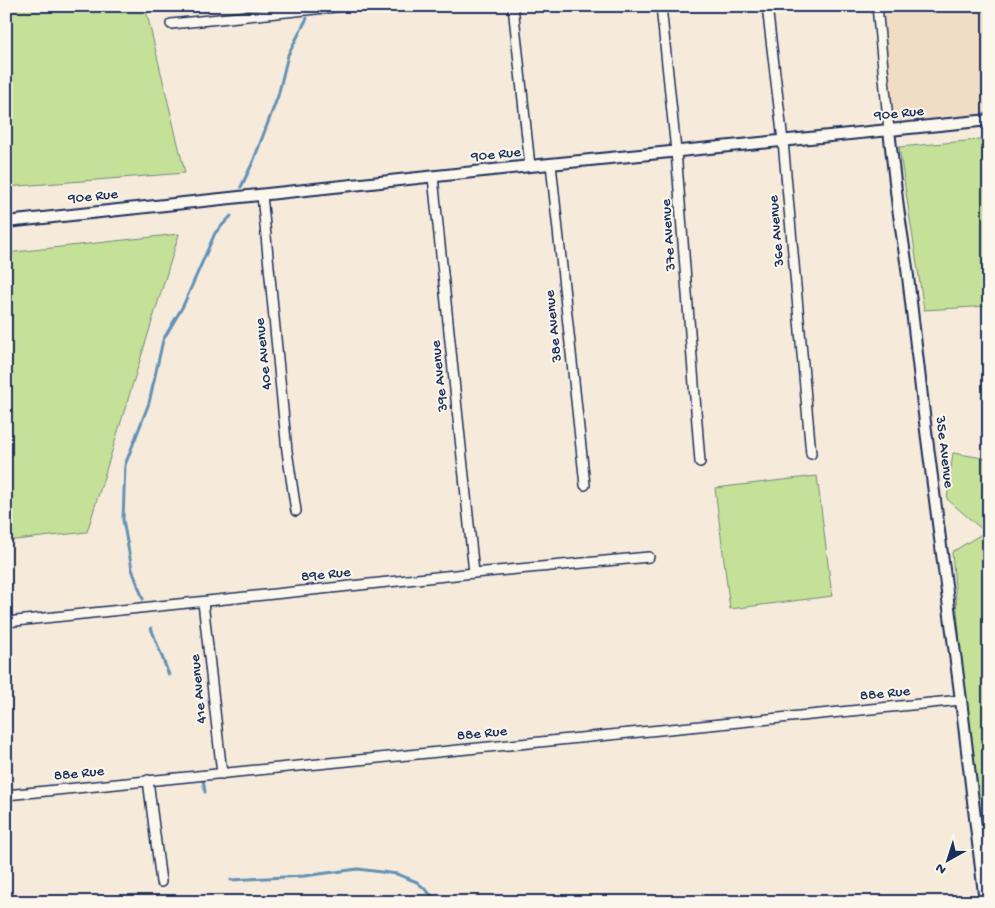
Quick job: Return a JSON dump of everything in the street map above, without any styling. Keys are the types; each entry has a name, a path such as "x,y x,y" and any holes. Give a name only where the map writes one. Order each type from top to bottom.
{"street":[{"path":"171,24 345,6"},
{"path":"513,6 530,166"},
{"name":"37e Avenue","path":"661,6 676,151 700,462"},
{"name":"36e Avenue","path":"767,6 783,141 811,454"},
{"name":"35e Avenue","path":"877,6 898,208 985,902"},
{"name":"90e Rue","path":"6,222 530,166 989,120"},
{"name":"38e Avenue","path":"551,164 585,484"},
{"name":"39e Avenue","path":"433,177 474,573"},
{"name":"40e Avenue","path":"262,195 287,450 296,511"},
{"name":"89e Rue","path":"6,622 474,573 649,557"},
{"name":"41e Avenue","path":"203,602 222,774"},
{"name":"88e Rue","path":"6,795 961,700"},
{"path":"148,780 161,882"}],"shaded area":[{"path":"877,6 989,6 989,120 889,130"}],"green space":[{"path":"6,6 145,6 185,173 6,187"},
{"path":"989,139 989,306 924,310 899,147"},
{"path":"179,234 87,532 6,541 6,253"},
{"path":"953,453 989,459 989,816 975,817 952,552 985,532 947,499"},
{"path":"817,476 832,596 730,609 715,488"}],"waterway":[{"path":"241,187 253,162 278,96 288,55 307,18"},
{"path":"143,599 132,569 123,520 125,465 149,403 163,340 183,306 215,233 231,216"},
{"path":"151,628 169,675"},
{"path":"203,780 205,792"},
{"path":"231,880 304,876 358,869 397,874 417,882 439,902"}]}
